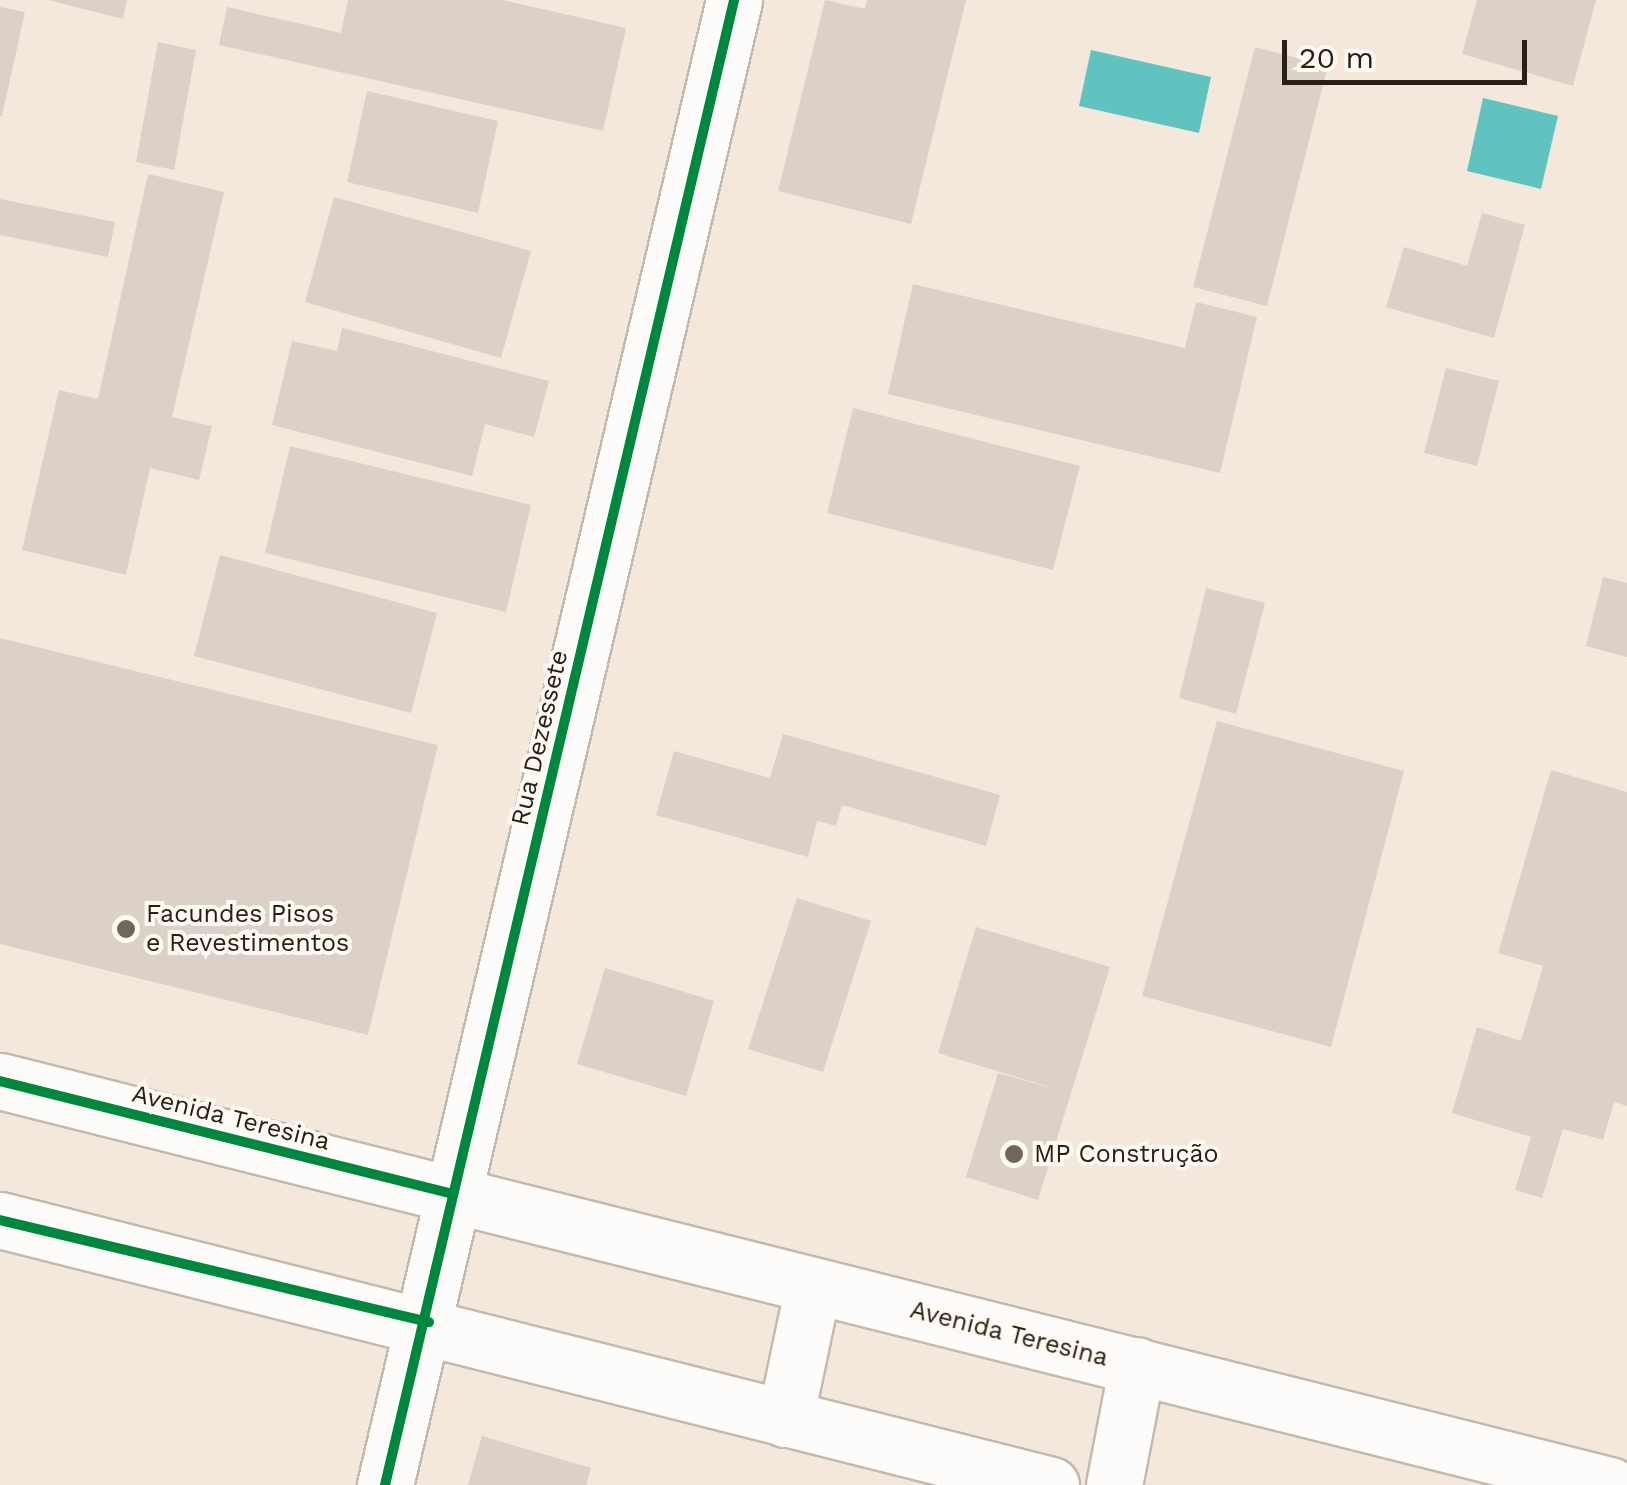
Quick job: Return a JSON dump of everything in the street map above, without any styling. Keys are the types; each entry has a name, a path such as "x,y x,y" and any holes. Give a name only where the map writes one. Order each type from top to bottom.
{"main road":[{"name":"Rua Dezessete","path":"385,1485 429,1322 453,1194 734,0"},
{"name":"Avenida Teresina","path":"0,1081 1610,1485"},
{"path":"0,1220 429,1322 785,1419 1052,1485"},
{"path":"785,1419 813,1286"},
{"path":"1114,1485 1137,1365"}],"water":[{"path":"1091,50 1211,77 1199,133 1079,106"},
{"path":"1483,98 1558,116 1541,189 1467,171"}],"building":[{"path":"48,0 127,0 123,19"},
{"path":"348,0 502,0 626,28 603,131 219,45 227,7 341,33"},
{"path":"825,0 865,9 867,0 966,0 911,224 778,191"},
{"path":"1477,0 1596,0 1573,86 1462,54"},
{"path":"0,7 25,12 2,116 0,116"},
{"path":"158,42 196,50 174,170 136,162"},
{"path":"1255,47 1328,66 1267,306 1193,287"},
{"path":"367,91 498,121 478,213 347,182"},
{"path":"148,174 224,192 172,417 212,426 199,480 150,468 126,575 22,550 59,390 98,399"},
{"path":"334,197 531,251 501,358 305,302"},
{"path":"0,199 115,222 108,257 0,235"},
{"path":"1482,213 1525,225 1494,338 1386,307 1404,247 1467,266"},
{"path":"913,284 1185,348 1196,302 1257,317 1220,473 888,394"},
{"path":"342,328 549,381 534,437 485,424 472,476 272,425 292,341 337,351"},
{"path":"1446,368 1499,381 1477,466 1424,453"},
{"path":"853,408 1080,466 1053,570 827,513"},
{"path":"290,446 531,505 506,612 265,553"},
{"path":"220,555 437,613 411,713 194,656"},
{"path":"1603,577 1627,583 1627,657 1586,646"},
{"path":"1206,588 1265,603 1236,714 1179,698"},
{"path":"0,638 438,745 368,1035 0,944"},
{"path":"1217,721 1404,771 1331,1047 1142,996"},
{"path":"783,734 1000,795 986,846 842,805 836,826 817,821 808,857 656,815 674,751 770,778"},
{"path":"1551,770 1627,792 1627,1106 1614,1102 1603,1140 1563,1129 1542,1198 1515,1190 1531,1137 1452,1113 1477,1027 1521,1041 1543,966 1498,953"},
{"path":"797,898 871,921 823,1072 748,1049"},
{"path":"976,927 1110,967 1038,1200 966,1177 998,1073 1066,1092 938,1053"},
{"path":"605,968 714,1001 686,1096 577,1064"},
{"path":"482,1436 591,1468 586,1485 468,1485"}],"cycle path":[{"path":"385,1485 734,0"},
{"path":"0,1081 453,1194"},
{"path":"0,1220 429,1322"}],"place":[{"name":"Facundes Pisos e Revestimentos","path":"126,929"},
{"name":"MP Construção","path":"1014,1154"}]}
